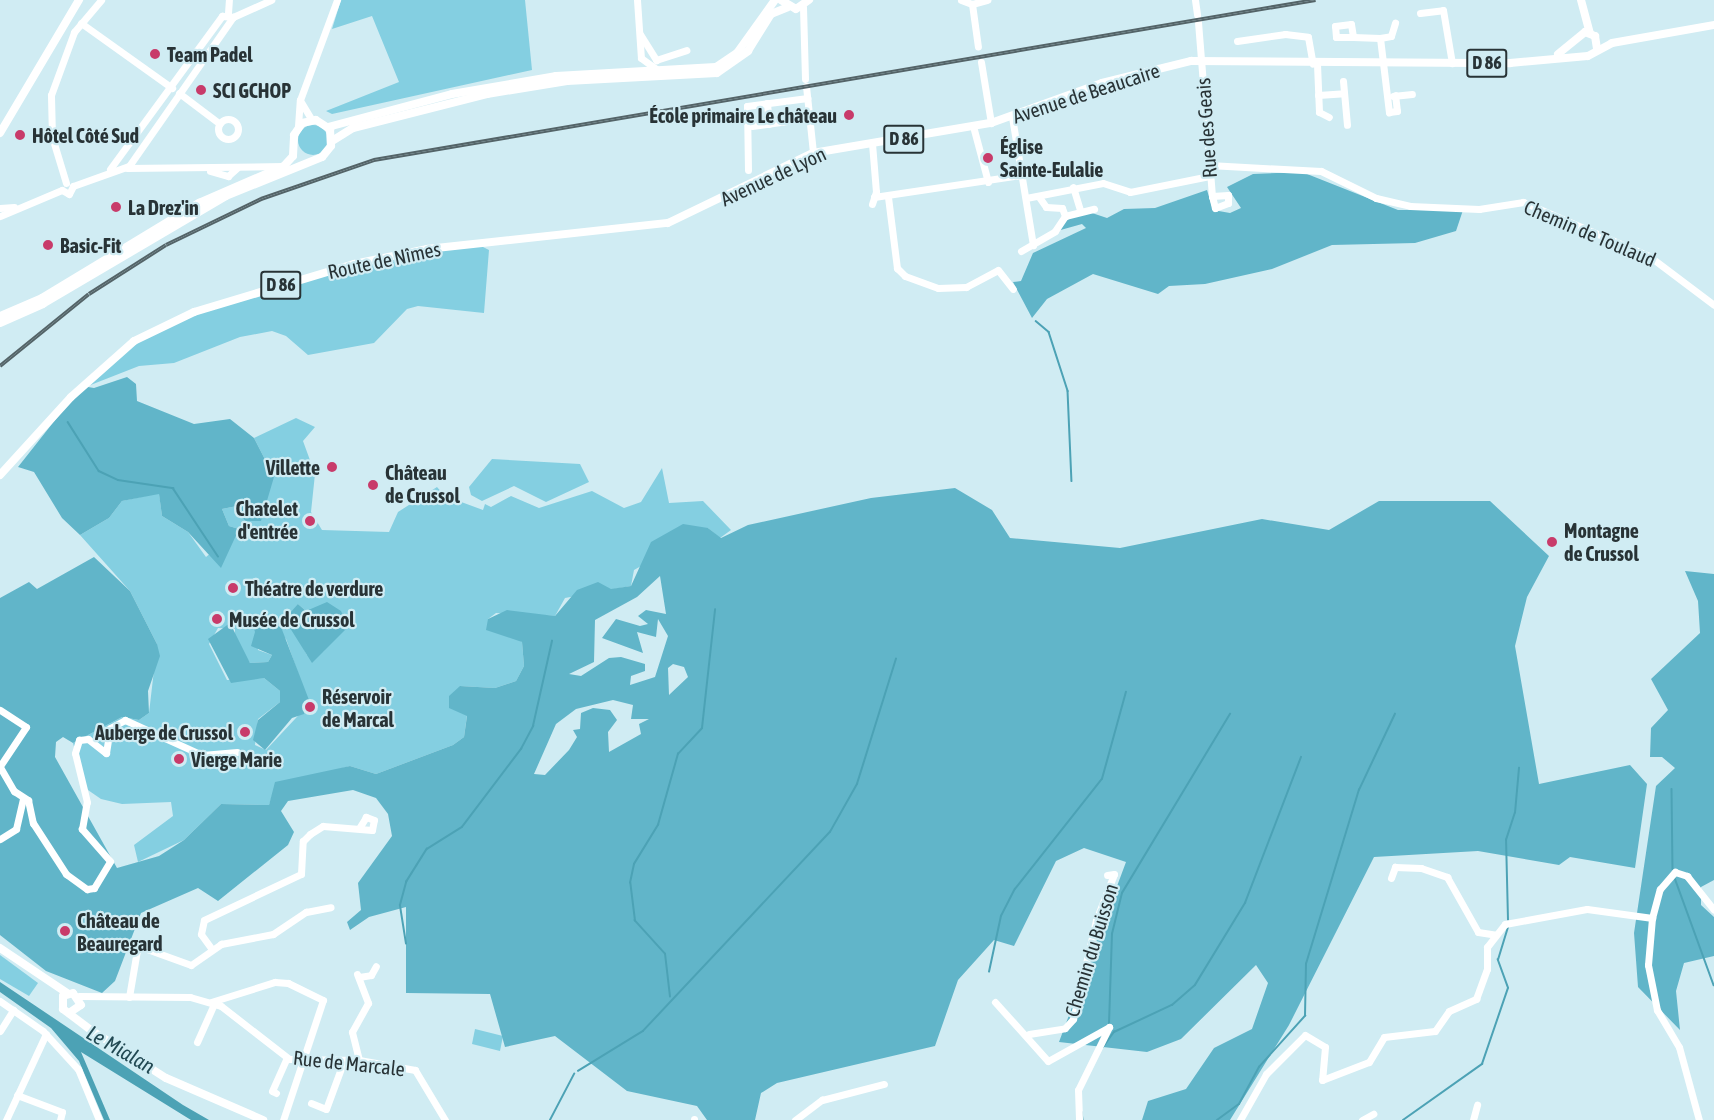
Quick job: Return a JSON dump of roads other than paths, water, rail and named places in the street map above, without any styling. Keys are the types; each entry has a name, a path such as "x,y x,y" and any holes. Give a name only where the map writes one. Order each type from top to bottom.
{"main road":[{"path":"0,134 79,0"},
{"path":"0,316 42,298 199,203 284,166 295,146 298,126 312,120 328,127 452,94 544,78 700,71 731,58 775,0"},
{"path":"1581,0 1579,34 1574,43 1580,54 1591,55 1597,49 1632,38 1714,25"},
{"path":"0,323 43,304 226,196 308,158 322,157 332,141 353,128 487,94 567,81 717,74 748,51 771,14 787,5 808,2"},
{"path":"1582,10 1597,49"},
{"path":"1579,34 1632,38"},
{"name":"Avenue de Beaucaire","path":"1552,57 1574,43"},
{"name":"Avenue de Beaucaire","path":"989,123 1012,117 1102,83 1201,60 1328,64 1452,63 1580,54"},
{"name":"Avenue de Lyon","path":"475,243 668,223 813,153 989,123"},
{"path":"328,127 332,141"},
{"path":"295,146 308,158"},
{"name":"Route de Nîmes","path":"0,475 82,386 134,341 165,324 354,264 475,243"},
{"path":"0,948 41,979 61,1000 69,1013 94,1032 166,1077 263,1120"},
{"path":"41,979 68,993 80,1004 94,1032"},
{"path":"61,1000 68,993"},
{"path":"69,1013 80,1004"}],"street":[{"path":"67,186 50,112 58,64 81,23 101,0"},
{"path":"229,0 231,15"},
{"path":"125,162 172,88 231,15 271,0"},
{"path":"298,126 301,96 337,0"},
{"path":"637,0 643,63 666,72"},
{"path":"961,0 972,4 987,0"},
{"name":"Rue des Geais","path":"1195,0 1212,196"},
{"path":"808,2 800,26 813,153"},
{"path":"972,4 978,47"},
{"path":"787,5 800,26"},
{"path":"1420,13 1444,11 1452,63"},
{"path":"81,23 220,124"},
{"path":"0,216 125,162 179,93 224,23"},
{"path":"1353,37 1391,36 1395,23"},
{"path":"1237,41 1285,34 1308,37 1315,63 1319,112 1329,117"},
{"path":"642,35 656,60 686,50"},
{"path":"1380,38 1391,96 1412,94"},
{"path":"981,62 989,123"},
{"path":"1343,81 1347,125"},
{"path":"1318,95 1344,93"},
{"path":"301,96 312,120"},
{"path":"748,170 747,106 807,98"},
{"path":"767,103 770,124"},
{"path":"1012,117 1033,245"},
{"path":"752,126 788,121"},
{"path":"974,126 988,182"},
{"path":"872,143 873,200 1022,175"},
{"path":"125,162 141,168 208,170 284,166"},
{"name":"Chemin de Toulaud","path":"1209,165 1321,171 1376,198 1410,206 1479,209 1523,202 1649,256 1714,305"},
{"path":"1026,198 1039,197 1073,187 1103,183 1130,192 1209,176"},
{"path":"1073,187 1080,210"},
{"path":"888,197 894,254 905,276 938,288 966,287 998,270 1013,289"},
{"path":"1039,197 1046,207 1062,208 1065,216"},
{"path":"0,208 19,206"},
{"path":"1021,251 1033,245 1065,216 1080,210 1094,209"},
{"path":"0,710 26,727 0,767 23,799 66,874 81,887 91,889 110,861 82,829 87,802 76,758 79,740 88,739 106,753 110,728 125,720 202,755 237,752"},
{"path":"0,839 18,825 23,799"},
{"path":"211,948 201,934 204,920 302,874 303,842 309,834 323,826 372,830 374,820 366,817 359,828"},
{"path":"1391,878 1395,867 1421,868 1447,877 1478,932 1497,935"},
{"path":"1699,1120 1679,1047 1658,1010 1648,965 1652,918 1660,889 1675,872 1687,876 1714,910"},
{"name":"Chemin du Buisson","path":"1026,1033 1050,1032 1073,1019 1096,920 1114,874 1107,875"},
{"path":"211,948 273,934 306,912 331,906"},
{"path":"1240,1120 1266,1074 1305,1035 1325,1047 1322,1080 1369,1062 1384,1037 1435,1030 1449,1011 1476,999 1487,969 1487,947 1505,924 1587,909 1652,918"},
{"path":"129,997 137,951 144,948 191,965 205,960 211,948"},
{"path":"359,1060 352,1032 369,1003 358,975 371,975 376,966"},
{"path":"197,1042 213,1003 274,982 316,995 325,1003 283,1120"},
{"name":"Rue de Marcale","path":"80,1004 100,999 168,994 213,1003 287,1058 304,1062 359,1060 415,1070 445,1120"},
{"path":"0,1001 46,1034 83,1075 99,1120"},
{"path":"995,1002 1026,1033 1048,1061 1109,1028 1078,1090 1079,1120"},
{"path":"0,1031 13,1010"},
{"path":"6,1120 46,1034"},
{"path":"276,1093 272,1091 287,1058"},
{"path":"311,1103 326,1109 344,1060"},
{"path":"795,1120 822,1100 884,1084"},
{"path":"17,1095 62,1112 60,1120"},
{"path":"1473,1120 1477,1105"},
{"path":"1362,1120 1373,1114"}],"waterway":[{"path":"1036,321 1049,332 1068,391 1072,481"},
{"path":"68,422 99,471 118,480 173,488 218,556"},
{"path":"670,997 665,954 635,921 630,883 634,864 658,825 678,754 702,728 715,610"},
{"path":"406,944 400,905 406,882 427,849 462,827 521,749 533,726 552,641"},
{"path":"578,1071 643,1031 830,832 857,784 896,659"},
{"path":"989,972 1001,916 1015,889 1102,779 1126,692"},
{"path":"1109,1024 1112,934 1122,893 1230,714"},
{"path":"1217,1120 1239,1104 1259,1067 1305,1016 1306,964 1359,790 1395,714"},
{"path":"1103,1047 1114,1032 1172,1005 1195,985 1245,903 1301,757"},
{"path":"1508,920 1506,840 1515,813 1519,768"},
{"path":"1672,789 1673,869"},
{"path":"1675,878 1714,985"},
{"path":"1403,1120 1482,1064 1508,988 1498,960 1508,928"},
{"path":"550,1120 574,1074"},
{"path":"1082,1112 1083,1120"}],"railway":[{"path":"0,366 89,294 166,245 261,199 374,160 1315,0"}],"place":[{"name":"Team Padel","path":"155,54"},
{"name":"SCI GCHOP","path":"201,90"},
{"name":"École primaire Le château","path":"849,115"},
{"name":"Hôtel Côté Sud","path":"20,135"},
{"name":"Église Sainte-Eulalie","path":"988,158"},
{"name":"La Drez'in","path":"116,207"},
{"name":"Basic-Fit","path":"48,245"},
{"name":"Villette","path":"332,467"},
{"name":"Château de Crussol","path":"373,485"},
{"name":"Chatelet d'entrée","path":"310,521"},
{"name":"Montagne de Crussol","path":"1552,542"},
{"name":"Théatre de verdure","path":"233,588"},
{"name":"Musée de Crussol","path":"217,619"},
{"name":"Réservoir de Marcal","path":"310,707"},
{"name":"Auberge de Crussol","path":"245,732"},
{"name":"Vierge Marie","path":"179,759"},
{"name":"Château de Beauregard","path":"65,931"}],"water label":[{"name":"Le Mialan","path":"121,1049"}]}
